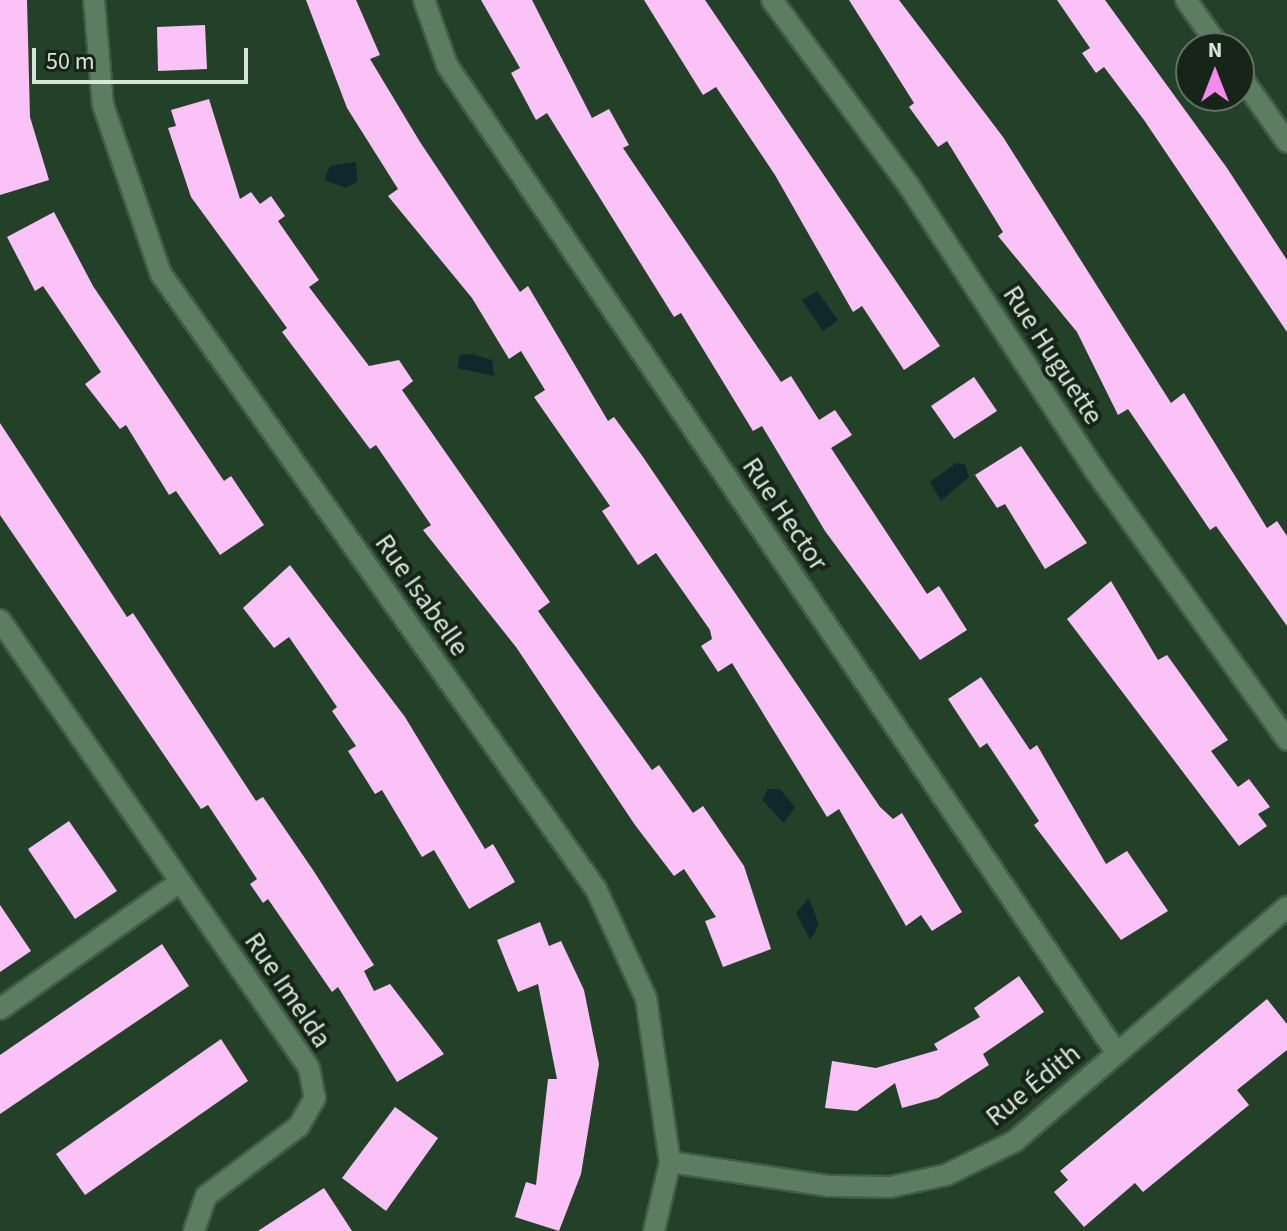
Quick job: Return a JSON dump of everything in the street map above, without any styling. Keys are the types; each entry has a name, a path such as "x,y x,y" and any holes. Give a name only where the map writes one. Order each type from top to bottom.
{"street":[{"name":"Rue Isabelle","path":"94,0 103,105 161,274 596,889 646,998 670,1162 654,1231"},
{"name":"Rue Hector","path":"424,0 447,65 1116,1052"},
{"name":"Rue Huguette","path":"772,0 909,186 1094,469 1287,740"},
{"path":"1186,0 1209,32"},
{"path":"1255,97 1287,142"},
{"name":"Rue Imelda","path":"0,620 309,1068 315,1098 299,1126 206,1196 194,1231"},
{"path":"0,1009 180,882"},
{"name":"Rue Édith","path":"670,1162 829,1186 890,1187 946,1175 1015,1141 1287,907"}],"water":[{"path":"356,162 357,182 346,188 324,180 330,166"},
{"path":"817,291 838,320 823,331 802,300"},
{"path":"471,354 492,360 494,376 457,368 460,355"},
{"path":"956,463 965,464 969,477 941,501 930,482"},
{"path":"768,789 780,789 795,807 784,823 762,800"},
{"path":"809,898 819,925 810,940 796,913"}],"building":[{"path":"0,0 27,0 30,117 49,180 0,195"},
{"path":"306,0 356,0 380,55 370,59 420,142 520,292 528,286 608,421 614,417 643,457 880,807 893,819 902,813 962,912 932,931 921,915 906,926 839,809 827,817 732,663 718,672 701,646 712,639 710,630 656,553 638,565 602,511 610,506 534,397 545,390 521,351 509,359 472,298 388,196 398,189 347,108"},
{"path":"481,0 532,0 592,118 609,109 629,145 623,148 781,382 791,376 819,420 835,410 852,435 831,448 927,594 939,586 967,630 920,660 825,531 762,426 753,431 681,313 674,317 547,113 536,120 511,73 520,68"},
{"path":"644,0 705,0 940,346 904,370 862,306 853,312 775,175 716,87 703,95"},
{"path":"849,0 899,0 1003,137 1171,403 1184,393 1267,528 1277,521 1287,536 1287,626 1216,526 1210,530 1128,409 1118,415 1077,332 998,236 1003,232 947,141 938,147 909,107 914,103"},
{"path":"1057,0 1105,0 1175,96 1175,112 1186,112 1227,168 1287,260 1287,332 1144,120 1104,67 1096,73 1082,53 1090,48"},
{"path":"205,25 207,69 158,71 157,27"},
{"path":"209,99 240,199 251,192 260,204 271,196 285,216 278,221 319,280 309,287 369,366 399,360 413,381 402,390 550,602 538,611 652,770 659,765 693,813 703,806 744,866 771,949 723,967 705,921 716,917 684,869 674,876 635,825 516,647 423,530 431,525 376,445 370,449 282,332 287,328 191,197 168,128 176,126 171,110"},
{"path":"54,212 93,286 224,481 231,476 264,525 220,555 176,491 169,495 126,425 120,429 85,384 101,372 43,286 35,291 7,237"},
{"path":"974,377 997,411 954,439 931,406"},
{"path":"0,423 127,617 133,613 256,801 263,797 313,870 374,965 364,971 374,991 390,984 444,1054 397,1082 338,987 332,992 268,899 263,903 250,884 257,879 208,805 201,809 0,515"},
{"path":"1021,446 1087,543 1045,569 1005,504 997,508 975,475"},
{"path":"290,565 405,717 485,849 493,844 515,882 469,909 434,850 422,857 382,790 375,794 348,751 356,746 332,711 337,707 289,637 274,648 243,608"},
{"path":"1111,581 1158,660 1167,655 1228,740 1211,751 1238,787 1249,779 1270,807 1258,814 1267,826 1239,846 1067,619"},
{"path":"981,677 1030,750 1037,745 1106,864 1127,851 1168,911 1121,940 1034,825 1039,821 987,743 980,748 948,699"},
{"path":"69,821 117,891 75,919 28,849"},
{"path":"0,905 31,951 0,972"},
{"path":"540,922 549,946 561,941 584,990 599,1064 581,1174 559,1231 515,1217 526,1182 536,1185 548,1079 557,1079 538,984 518,992 497,940"},
{"path":"162,944 189,986 0,1114 0,1055"},
{"path":"1019,976 1044,1012 983,1054 989,1065 938,1098 902,1108 895,1083 857,1111 825,1108 832,1061 876,1068 938,1050 934,1044 980,1017 974,1008"},
{"path":"1267,999 1287,1024 1287,1050 1237,1090 1249,1105 1143,1192 1135,1183 1084,1227 1054,1192 1068,1180 1060,1171"},
{"path":"221,1039 248,1081 85,1195 56,1154"},
{"path":"395,1107 438,1138 386,1211 342,1178"},
{"path":"324,1188 352,1231 258,1231"}]}
